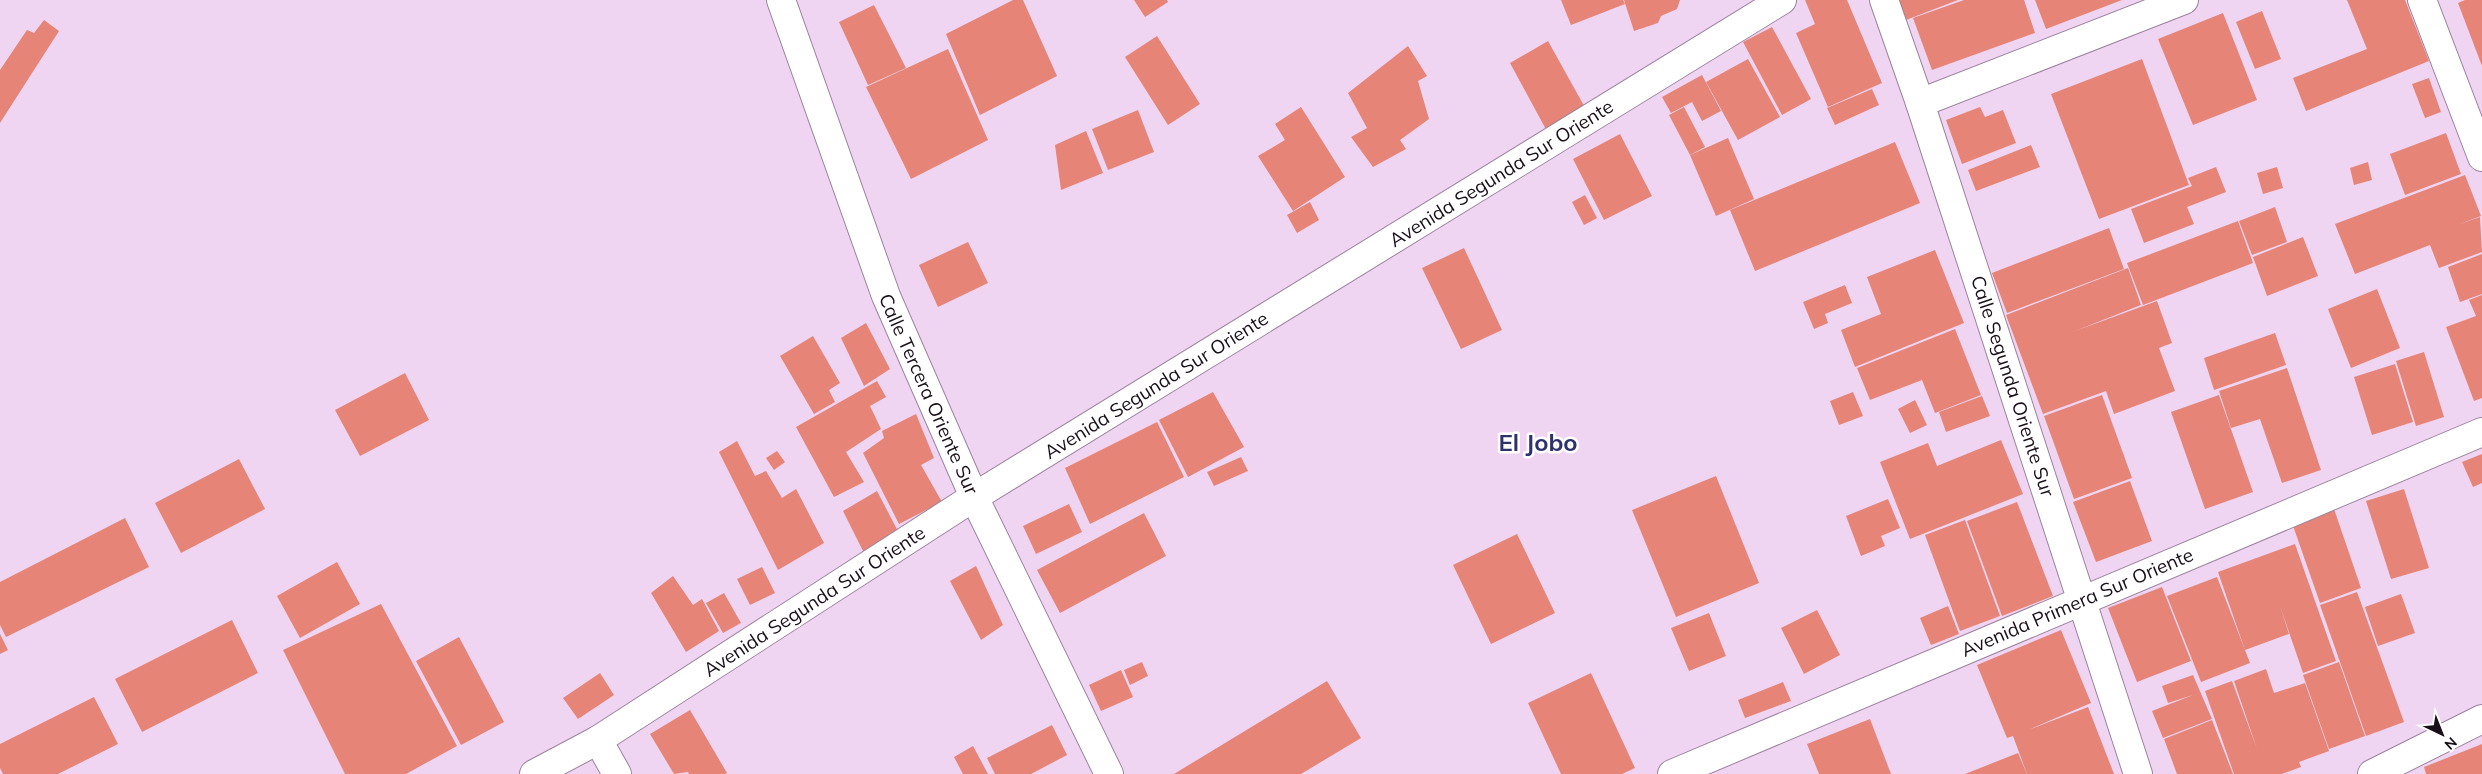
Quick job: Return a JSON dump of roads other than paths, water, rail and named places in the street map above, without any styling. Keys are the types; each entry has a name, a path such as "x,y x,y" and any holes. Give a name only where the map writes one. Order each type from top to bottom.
{"street":[{"name":"Calle Tercera Oriente Sur","path":"781,0 886,296 974,497 1109,774"},
{"name":"Avenida Segunda Sur Oriente","path":"534,774 598,740 974,497 1782,0"},
{"name":"Calle Segunda Oriente Sur","path":"1884,0 1920,103 2138,774"},
{"path":"1920,103 2184,0"},
{"path":"2422,0 2482,158"},
{"name":"Avenida Primera Sur Oriente","path":"1672,774 2082,599 2482,432"},
{"path":"2372,774 2482,719"},
{"path":"598,740 617,774"}],"district":[{"name":"El Jobo","path":"1538,443"}]}
